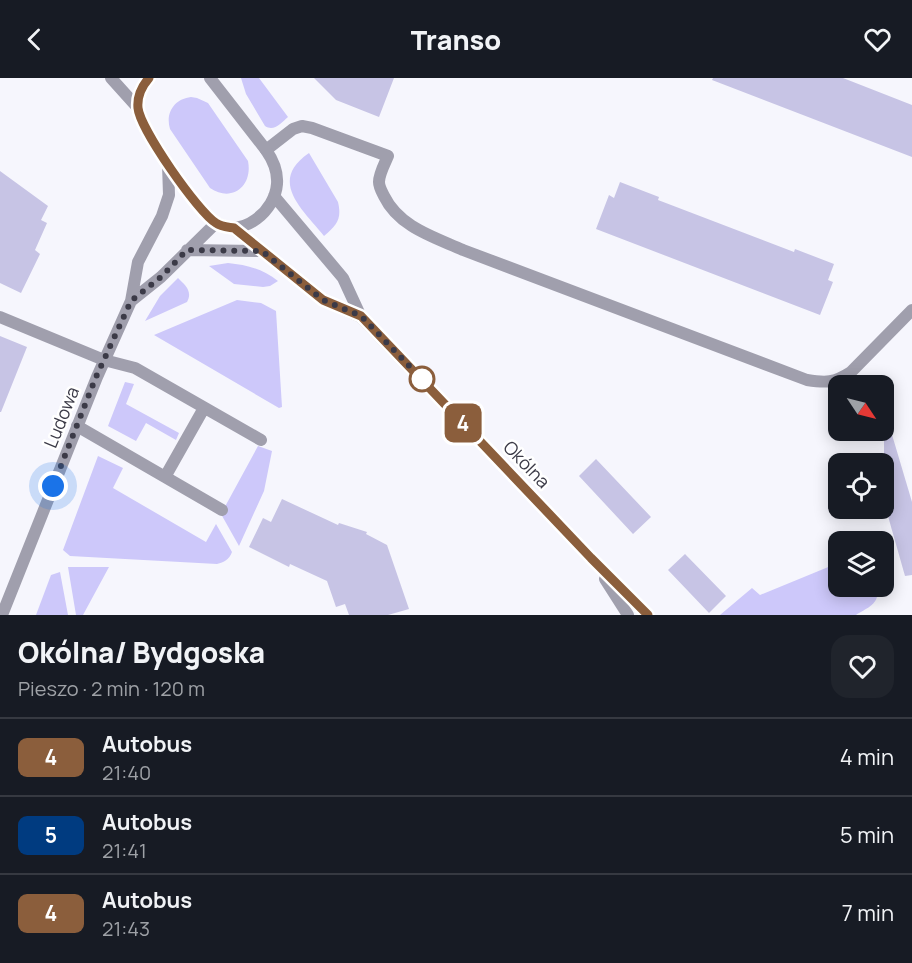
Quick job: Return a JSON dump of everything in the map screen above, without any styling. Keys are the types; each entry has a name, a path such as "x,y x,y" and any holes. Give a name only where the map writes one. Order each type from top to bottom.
{"street":[{"path":"111,78 138,108 145,127 198,206 216,223 234,228 254,221 263,214 274,196 277,184 276,169 266,150 210,78"},
{"path":"138,108 140,92 149,78"},
{"path":"266,150 293,129 302,126 388,156 379,181 381,189 387,203 408,225 463,250 807,380 826,383 841,379 851,372 912,310"},
{"name":"Ludowa","path":"2,615 104,360 131,301 138,262 162,216 169,195 168,164"},
{"name":"Okólna","path":"274,196 343,278 361,316 648,615"},
{"name":"Ludowa","path":"131,301 161,277 216,223"},
{"name":"Okólna","path":"234,228 323,300 361,316"},
{"path":"187,250 262,251"},
{"path":"0,317 104,360 135,368 261,440"},
{"path":"165,477 204,408"},
{"path":"77,426 222,510"},
{"name":"Okólna","path":"591,558 628,615"}],"shaded area":[{"path":"241,78 259,78 288,117 274,127 265,126 246,94"},
{"path":"191,97 208,103 248,161 247,178 239,190 233,193 226,194 210,188 170,129 169,117 173,107 180,100"},
{"path":"309,153 338,202 337,221 324,236 299,205 290,184 291,174 297,163"},
{"path":"228,263 254,268 278,281 263,287 234,284 209,266"},
{"path":"178,278 189,291 187,302 145,321 160,296"},
{"path":"237,300 261,303 276,311 282,407 279,408 154,335"},
{"path":"125,382 134,384 126,404 179,433 176,440 146,423 136,441 108,426"},
{"path":"258,446 272,451 264,491 239,546 221,514"},
{"path":"98,456 123,468 113,488 206,542 216,524 232,552 229,557 217,564 70,556 63,550"},
{"path":"68,567 109,567 83,615 76,615"},
{"path":"828,567 828,597 877,597 869,607 856,615 720,615 752,588 760,595"},
{"path":"60,572 68,615 36,615 51,575"}],"building":[{"path":"314,78 394,78 379,117 336,100"},
{"path":"713,78 843,78 912,105 912,157 712,80"},
{"path":"0,171 48,206 41,220 47,223 35,250 40,254 21,293 0,283"},
{"path":"620,182 659,197 658,200 794,252 795,249 834,264 828,280 833,282 820,315 596,229 609,195 614,198"},
{"path":"0,336 27,347 1,412 0,412"},
{"path":"884,441 894,441 912,502 912,575 905,576 889,519 894,519 894,453 884,453"},
{"path":"596,459 651,517 633,534 579,476"},
{"path":"282,499 338,525 339,523 367,532 366,534 387,545 409,609 388,615 349,615 345,604 336,607 327,581 290,564 289,567 249,547 263,518 271,522"},
{"path":"685,554 726,596 709,613 668,570"}],"bus line":[{"name":"4","path":"149,78 144,83 138,99 140,116 156,146 198,206 216,223 234,228 323,300 361,316 648,615"}],"route":[{"path":"53,486 96,377 131,301 161,277 187,250 262,251 323,300 361,316 422,379"}]}
